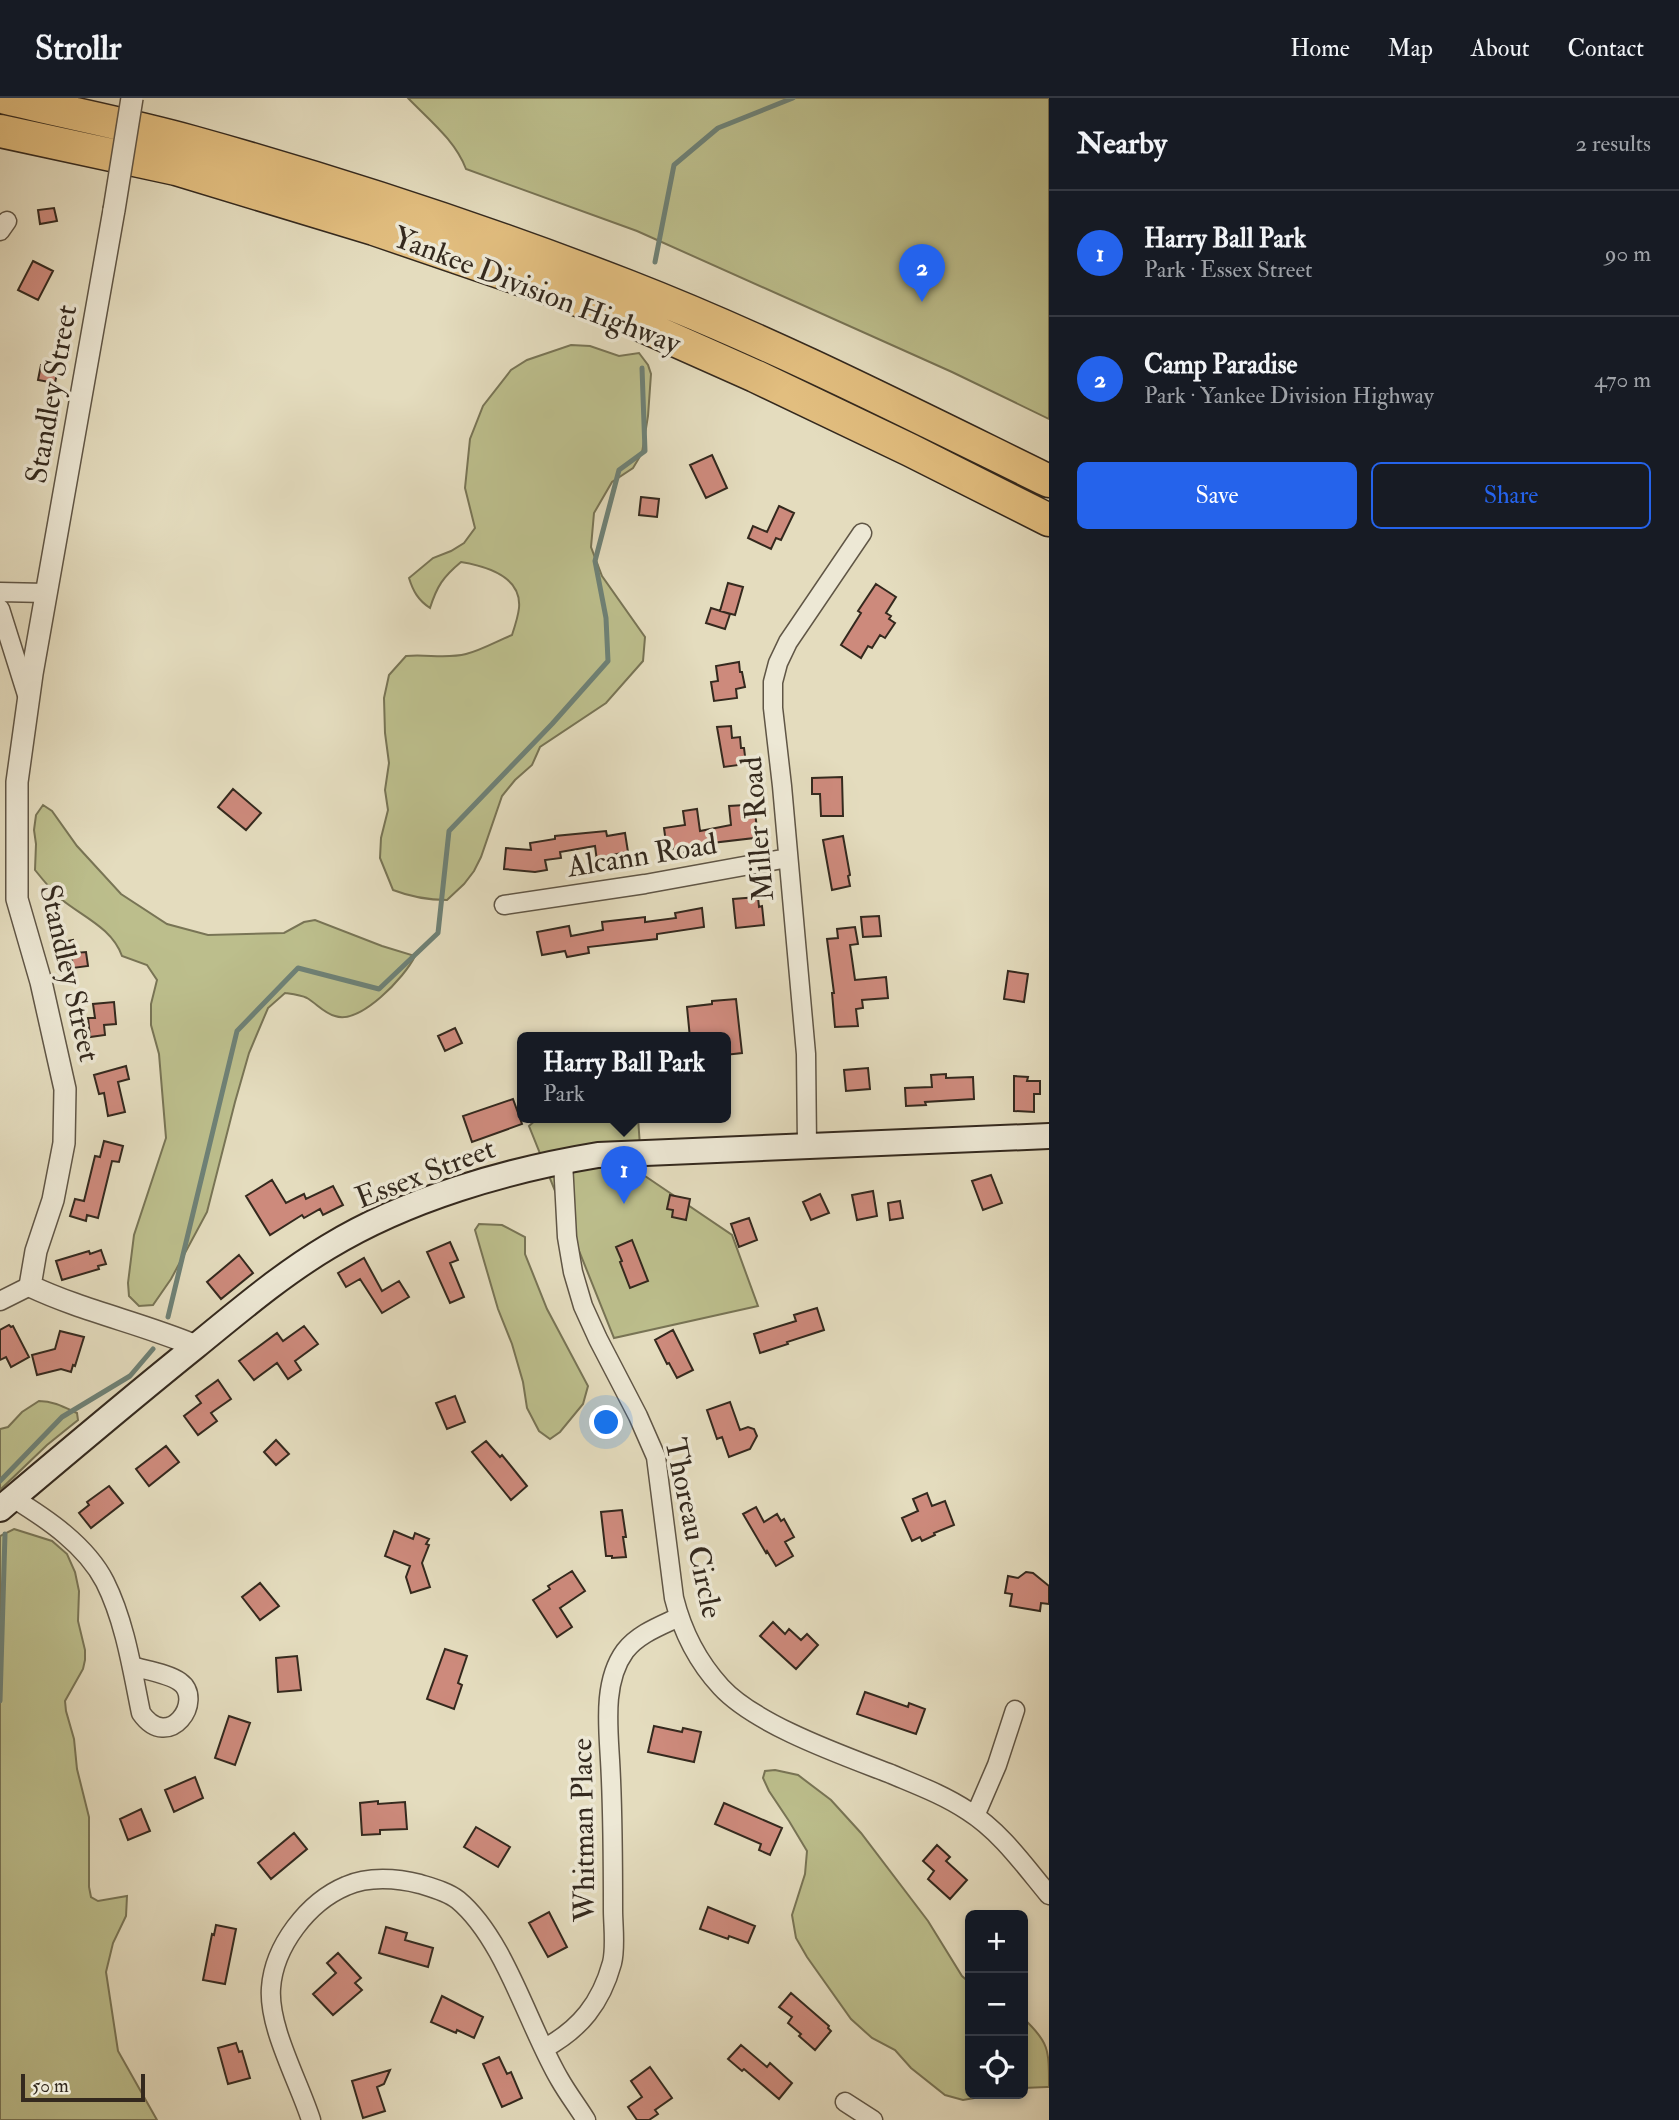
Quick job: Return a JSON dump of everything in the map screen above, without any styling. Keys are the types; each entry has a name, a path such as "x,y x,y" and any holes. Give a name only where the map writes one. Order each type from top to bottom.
{"highway":[{"name":"Yankee Division Highway","path":"6,98 190,141 427,213 520,246 737,332 1049,481"},
{"name":"Yankee Division Highway","path":"0,131 176,169 374,229 552,290 627,319 755,376 1049,520"}],"main road":[{"name":"Essex Street","path":"6,1504 196,1346 300,1264 372,1223 481,1182 530,1168 598,1155 1049,1136"}],"street":[{"name":"Standley Street","path":"30,1286 36,1251 53,1200 64,1143 65,1089 41,982 9,900 17,782 28,698 132,98"},
{"name":"Miller Road","path":"807,1145 806,1054 773,708 773,682 788,642 862,533"},
{"path":"0,592 46,593"},
{"path":"0,609 28,698"},
{"name":"Alcann Road","path":"504,905 645,884 788,858"},
{"name":"Thoreau Circle","path":"562,1161 567,1237 573,1272 583,1306 656,1457 671,1578 679,1616 694,1650 722,1688 761,1717 790,1732 945,1797 975,1816 1010,1847 1049,1895"},
{"path":"0,1301 30,1286 77,1307 165,1333 196,1346"},
{"path":"6,1504 43,1517 70,1539 91,1562 104,1580 114,1604 132,1666"},
{"name":"Whitman Place","path":"545,2048 566,2036 589,2012 603,1987 613,1960 608,1731 612,1677 626,1649 641,1636 679,1616"},
{"path":"975,1816 997,1765 1015,1710"},
{"path":"311,2120 289,2065 272,2010 271,1988 280,1955 296,1927 326,1897 348,1885 378,1879 413,1882 437,1889 457,1899 472,1914 493,1944 559,2080 586,2120"},
{"path":"845,2102 873,2120"}],"green space":[{"path":"408,98 1049,98 1049,419 952,372 637,231 466,169 448,140"},
{"path":"571,345 590,346 619,356 639,353 651,374 642,453 633,468 612,482 594,513 591,547 602,576 645,637 643,661 606,703 540,747 532,765 502,796 481,857 464,884 447,900 406,895 393,890 380,858 381,838 388,810 385,790 389,763 384,698 389,675 406,656 466,654 512,635 519,608 515,588 508,580 481,566 461,562 441,582 430,608 416,595 409,578 433,558 464,543 475,528 465,488 470,439 483,406 511,370 527,360"},
{"path":"43,805 52,811 77,846 121,894 167,924 208,935 284,933 304,922 315,920 415,956 392,987 369,1007 357,1013 345,1017 335,1016 307,998 285,993 268,1008 249,1053 207,1212 171,1279 153,1305 139,1306 129,1296 128,1283 134,1235 166,1138 159,1054 151,1025 151,1004 157,980 147,965 122,956 104,930 61,899 35,870 34,830 36,815"},
{"path":"532,1123 638,1123 642,1174 732,1235 758,1306 614,1338 529,1126"},
{"path":"479,1224 502,1225 525,1237 525,1254 547,1309 588,1386 583,1404 560,1432 550,1439 539,1431 527,1408 512,1344 498,1309 475,1230"},
{"path":"39,1401 54,1403 77,1413 78,1420 0,1490 0,1429 8,1427 22,1412"},
{"path":"14,1529 52,1541 67,1554 75,1572 79,1591 78,1621 85,1660 83,1669 65,1701 89,1817 89,1887 91,1897 98,1901 127,1896 126,1916 113,1943 106,1972 118,2051 157,2120 0,2120 0,1536"},
{"path":"775,1770 798,1775 831,1800 861,1833 928,1921 965,1979 965,2099 969,2099 963,2100 945,2095 911,2068 895,2050 872,2038 851,2019 807,1957 796,1938 792,1915 805,1874 807,1851 769,1791 763,1778 765,1771"},
{"path":"1028,2023 1046,2047 1049,2087 1028,2088"}],"building":[{"path":"54,208 57,221 40,224 38,210"},
{"path":"33,261 53,271 38,300 18,290"},
{"path":"41,365 58,367 55,383 38,380"},
{"path":"712,455 727,488 706,498 690,465"},
{"path":"641,497 659,499 657,517 639,515"},
{"path":"779,506 794,513 781,540 776,538 771,549 748,538 753,526 767,532"},
{"path":"728,583 743,587 735,615 720,611"},
{"path":"876,584 896,597 886,613 895,623 885,638 880,635 872,648 868,646 861,658 841,645 861,613 858,611"},
{"path":"711,608 730,614 725,629 706,623"},
{"path":"739,662 745,687 736,689 737,698 714,701 711,682 718,681 716,666"},
{"path":"731,726 732,738 740,737 746,764 724,767 717,727"},
{"path":"842,777 843,816 821,816 820,794 812,794 812,778"},
{"path":"233,789 261,813 246,830 218,807"},
{"path":"745,805 746,814 755,813 757,828 753,828 754,838 712,843 712,846 702,848 702,851 684,853 683,847 667,850 664,828 685,825 683,811 697,809 700,831 731,825 729,806"},
{"path":"606,831 607,836 625,833 628,852 597,861 595,846 560,852 561,858 545,860 547,870 535,872 504,869 506,848 531,850 530,843 555,839 555,836"},
{"path":"843,836 850,886 832,890 823,840"},
{"path":"758,897 764,925 736,928 733,899"},
{"path":"702,908 704,927 657,934 657,939 588,947 589,953 567,957 565,951 542,955 537,932 569,926 571,936 603,930 602,922 645,917 645,922 676,918 675,913"},
{"path":"879,916 881,936 863,937 861,917"},
{"path":"855,927 858,944 850,945 855,980 886,977 888,998 862,1000 863,1008 856,1009 858,1026 835,1027 827,939 838,938 837,929"},
{"path":"73,940 75,953 86,952 88,966 73,968 72,960 57,963 53,944"},
{"path":"1008,971 1028,974 1024,1002 1004,999"},
{"path":"736,999 742,1053 731,1054 731,1032 689,1032 687,1007 712,1004 712,1001"},
{"path":"114,1002 116,1024 104,1025 105,1035 90,1037 88,1018 95,1018 93,1004"},
{"path":"455,1028 462,1043 445,1051 438,1036"},
{"path":"126,1066 129,1079 118,1082 125,1112 108,1116 104,1093 99,1094 94,1075"},
{"path":"868,1068 870,1089 846,1091 844,1070"},
{"path":"946,1074 946,1078 973,1077 974,1099 906,1106 905,1088 932,1087 931,1075"},
{"path":"1014,1076 1028,1077 1027,1081 1040,1081 1040,1094 1034,1094 1034,1112 1014,1111"},
{"path":"513,1099 517,1110 517,1123 522,1124 472,1142 463,1116"},
{"path":"104,1141 123,1146 119,1162 112,1161 98,1218 87,1215 86,1221 70,1216 75,1199 84,1201 95,1156 100,1157"},
{"path":"991,1175 1002,1203 983,1210 972,1181"},
{"path":"272,1180 286,1203 304,1194 306,1199 333,1186 343,1205 323,1215 320,1209 304,1218 302,1215 270,1235 246,1196"},
{"path":"873,1191 877,1216 857,1220 852,1195"},
{"path":"820,1194 829,1213 811,1220 803,1202"},
{"path":"670,1195 690,1199 686,1220 672,1217 673,1210 667,1209"},
{"path":"900,1201 903,1218 890,1220 888,1203"},
{"path":"749,1218 757,1240 739,1247 731,1224"},
{"path":"632,1240 648,1281 630,1288 616,1247"},
{"path":"450,1242 458,1260 450,1263 464,1297 450,1303 427,1252"},
{"path":"101,1250 106,1264 98,1266 99,1269 62,1280 56,1261"},
{"path":"239,1255 253,1273 221,1299 207,1282"},
{"path":"364,1258 382,1291 399,1281 409,1297 382,1313 360,1279 346,1287 338,1273"},
{"path":"817,1308 824,1330 760,1353 754,1334 796,1321 794,1315"},
{"path":"9,1325 13,1326 29,1357 11,1367 6,1357 0,1360 0,1330"},
{"path":"304,1326 318,1344 295,1361 301,1370 288,1379 277,1363 254,1380 239,1361 277,1333 283,1341"},
{"path":"673,1330 693,1370 677,1378 655,1340"},
{"path":"60,1331 84,1337 75,1366 73,1365 71,1372 61,1369 37,1375 32,1355 55,1349"},
{"path":"218,1380 231,1399 211,1413 217,1421 198,1435 184,1416 201,1403 196,1396"},
{"path":"455,1396 465,1422 447,1429 436,1403"},
{"path":"730,1402 740,1430 748,1427 754,1429 757,1436 750,1449 729,1457 722,1437 717,1439 707,1410"},
{"path":"276,1440 289,1454 276,1465 264,1452"},
{"path":"486,1441 500,1457 502,1455 527,1486 511,1500 472,1452"},
{"path":"166,1446 179,1462 149,1486 136,1469"},
{"path":"109,1486 123,1503 91,1528 79,1513 89,1505 87,1502"},
{"path":"927,1493 932,1506 945,1501 954,1525 922,1541 920,1537 912,1541 902,1518 918,1511 913,1499"},
{"path":"756,1507 764,1522 777,1514 781,1521 784,1519 794,1537 785,1542 793,1556 776,1566 743,1514"},
{"path":"622,1510 626,1557 612,1558 606,1556 601,1512"},
{"path":"394,1531 413,1539 415,1533 429,1539 422,1563 430,1587 411,1593 406,1577 410,1566 385,1556"},
{"path":"572,1571 585,1591 560,1608 572,1627 557,1637 533,1600 550,1589 548,1586"},
{"path":"1026,1572 1033,1573 1049,1586 1049,1604 1041,1603 1040,1611 1010,1606 1012,1594 1005,1593 1008,1576 1018,1578"},
{"path":"260,1583 279,1606 260,1620 242,1597"},
{"path":"773,1622 785,1634 789,1629 801,1640 807,1634 818,1645 796,1669 760,1636"},
{"path":"445,1649 467,1656 458,1683 462,1685 454,1709 427,1699"},
{"path":"297,1656 301,1690 278,1692 276,1658"},
{"path":"865,1692 908,1707 909,1703 925,1709 916,1734 857,1714"},
{"path":"229,1716 250,1723 235,1765 215,1758"},
{"path":"654,1726 682,1732 683,1728 701,1732 694,1762 648,1752"},
{"path":"195,1777 203,1798 174,1812 165,1790"},
{"path":"378,1801 378,1804 405,1802 407,1829 380,1830 380,1834 362,1835 360,1803"},
{"path":"724,1803 782,1828 770,1855 759,1850 761,1844 715,1824"},
{"path":"141,1809 150,1831 128,1840 120,1819"},
{"path":"476,1827 510,1847 498,1867 464,1847"},
{"path":"294,1833 307,1849 271,1879 258,1863"},
{"path":"937,1845 950,1857 946,1861 967,1880 950,1899 928,1879 934,1871 923,1861"},
{"path":"708,1907 755,1926 748,1943 700,1929"},
{"path":"549,1912 567,1947 548,1957 529,1923"},
{"path":"216,1925 236,1929 225,1984 203,1980"},
{"path":"386,1927 407,1933 405,1940 433,1948 428,1967 379,1953"},
{"path":"338,1953 361,1978 355,1983 362,1990 333,2015 313,1994 336,1973 327,1963"},
{"path":"791,1993 829,2026 831,2031 815,2050 788,2023 792,2017 779,2007"},
{"path":"442,1996 483,2017 474,2038 431,2022"},
{"path":"236,2043 239,2052 242,2051 250,2078 228,2084 218,2048"},
{"path":"741,2045 767,2067 770,2063 792,2083 779,2099 728,2059"},
{"path":"499,2057 507,2074 511,2072 522,2098 502,2107 483,2064"},
{"path":"650,2067 672,2098 655,2110 658,2114 649,2120 637,2120 628,2107 642,2097 631,2081"},
{"path":"390,2070 384,2084 377,2087 385,2111 363,2118 352,2081"}],"waterway":[{"path":"655,262 674,165 718,128 793,98"},
{"path":"168,1317 237,1031 298,968 379,989 438,933 449,831 552,724 608,661 606,618 595,561 619,470 645,451 642,368"},
{"path":"0,1481 62,1417 130,1376 153,1349"},
{"path":"0,1701 5,1534"}],"place":[{"name":"Camp Paradise","path":"922,302"},
{"name":"Harry Ball Park","path":"624,1204"}]}
